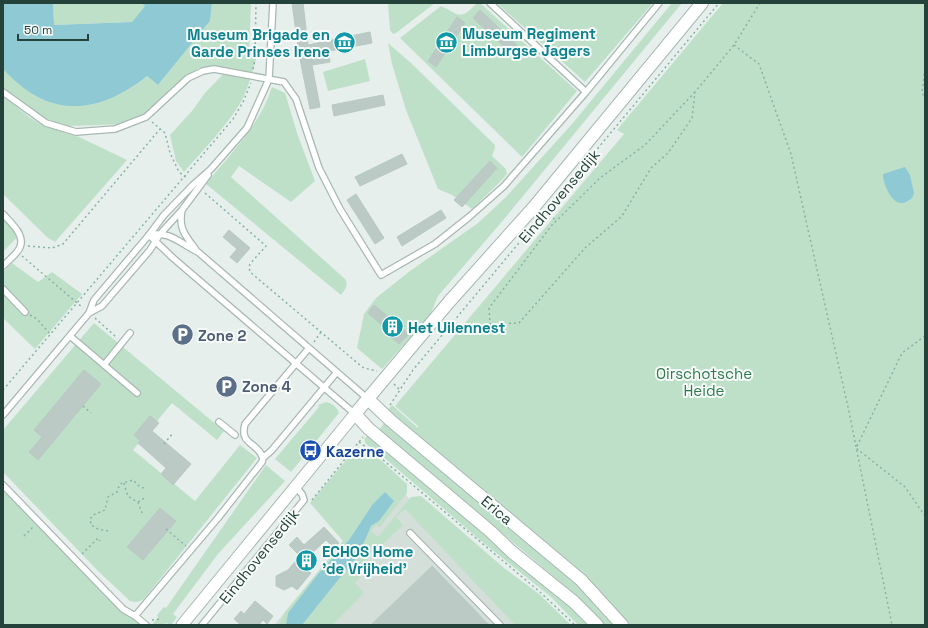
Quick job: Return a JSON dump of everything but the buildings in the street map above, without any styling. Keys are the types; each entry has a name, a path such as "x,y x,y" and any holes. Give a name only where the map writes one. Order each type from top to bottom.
{"street":[{"name":"Eindhovensedijk","path":"184,624 355,414 449,302 534,207 702,3"},
{"name":"Erica","path":"368,399 581,580 622,625"},
{"name":"Erica","path":"355,414 369,429 490,531 512,552 574,602 597,625"}],"lane":[{"path":"3,415 89,313 94,300 164,215 211,169 247,128 269,79 273,3"},
{"path":"490,3 586,92"},
{"path":"3,92 46,123 76,132 115,129 146,117 188,78 203,71 214,69 284,82 296,99 319,168 340,208 381,275 435,244 504,186 586,92 659,3"},
{"path":"89,313 102,306 150,250 160,234 182,210 199,188 211,169"},
{"path":"182,210 181,223 183,230 198,252"},
{"path":"3,214 19,231 21,240 18,252 3,266"},
{"path":"149,235 160,234 176,238 186,246 198,252 368,399"},
{"path":"149,235 355,414"},
{"path":"3,289 25,312"},
{"path":"104,365 130,333"},
{"path":"70,336 137,393"},
{"path":"263,458 262,454 244,438 242,432 244,424 309,348"},
{"path":"135,616 262,462 263,458 272,450 337,372"},
{"path":"219,422 234,436 242,432"},
{"path":"3,485 123,609 146,625"},
{"name":"Eindhovensedijk","path":"202,625 304,500 302,494 295,486"},
{"path":"410,533 500,625"}],"path":[{"path":"3,390 233,119 244,102 252,76 255,59 256,3"},
{"name":"Eindhovensedijk","path":"383,413 413,370 719,3"},
{"path":"695,92 692,118 668,153 651,168 622,216 585,248 518,323 490,324 489,308 556,221 600,178 645,145 695,92 734,45 760,3"},
{"path":"734,45 759,64 791,154 856,448 892,625"},
{"path":"925,69 922,92 925,100"},
{"path":"146,117 165,133 170,153 179,172 194,184"},
{"path":"20,245 52,248 63,244 160,129"},
{"path":"199,188 266,246 248,267 250,272 361,366 379,371 400,390"},
{"path":"545,212 556,221"},
{"path":"18,252 123,342"},
{"path":"25,312 37,319 50,334"},
{"path":"309,348 321,332"},
{"path":"856,448 902,353 925,336"},
{"path":"83,406 91,413"},
{"path":"316,496 369,429"},
{"path":"164,444 173,433"},
{"path":"359,442 376,454 540,592 575,625"},
{"path":"856,448 905,487 925,516"},
{"path":"108,531 91,525 90,520 93,514 105,510 108,497 117,492 120,484 133,480 140,487 144,488"},
{"path":"124,482 129,498 138,502 142,513"},
{"path":"138,502 146,497"},
{"path":"24,536 39,522"},
{"path":"166,529 190,550"},
{"path":"76,560 98,538 100,541"}],"shaded area":[{"path":"396,485 533,625 274,625"}],"green space":[{"path":"53,3 141,3 145,6 132,22 54,25"},
{"path":"212,3 251,3 249,53 258,48 250,79 238,107 216,136 184,172 176,161 170,135 192,111 205,93 228,69 217,67 198,68 154,110 125,124 69,126 56,123 35,113 17,100 3,87 3,69 17,83 46,101 61,105 77,106 93,104 110,99 133,87 147,76 158,85 210,21"},
{"path":"388,3 435,3 393,34 390,30"},
{"path":"477,3 480,3 577,91 522,157 400,38 441,6 460,15 467,12"},
{"path":"497,3 653,3 585,82"},
{"path":"672,3 682,3 505,218 438,296 430,315 382,369 357,348 364,314 376,298 410,271 478,223 506,197 572,124"},
{"name":"Oirschotsche Heide","path":"723,3 925,3 925,625 626,625 388,410 392,405 418,428 418,426 395,406 624,134 617,130"},
{"path":"388,43 412,64 495,145 492,156 506,169 507,174 472,209 452,195 438,189 406,110 392,64"},
{"path":"365,59 370,81 328,91 323,72"},
{"path":"272,87 285,93 298,136 315,181 291,202 239,166 231,177 345,279 347,286 341,295 206,184 244,138 260,114"},
{"path":"3,96 29,117 42,125 79,137 127,160 55,242 48,238 3,194"},
{"path":"3,211 23,231 3,252"},
{"path":"12,263 38,282 52,272 82,294 35,349 3,318 3,272"},
{"path":"94,323 224,431 217,440 172,403 133,450 195,501 240,445 257,458 144,599 137,602 130,601 98,571 3,472 3,430"},
{"path":"326,402 334,406 339,413 291,472 275,459 319,407 318,405"},
{"path":"385,422 548,561 582,586 618,625 601,625 559,581 379,430"},
{"path":"369,436 528,569 569,606 587,625 578,625 551,597 480,540 380,454 366,444 364,439"},
{"path":"357,447 370,452 377,457 407,484 407,493 380,527 376,525 371,531 378,537 411,497 421,496 504,568 539,594 571,625 515,625 405,509 396,517 403,525 355,571 360,576 355,583 364,593 332,625 302,625 359,554 371,526 379,521 372,505 349,540 318,574 288,613 286,625 279,625 285,612 343,541 310,503"},
{"path":"266,465 285,481 218,554 173,614 177,617 171,625 166,623 164,625 152,625 158,617 157,615 164,607 166,608"},
{"path":"3,485 123,609 142,622 142,625 3,625"}],"water":[{"path":"3,3 53,3 54,25 132,22 145,6 141,3 212,3 210,21 158,85 147,76 130,88 110,99 93,104 77,106 61,105 46,101 17,83 3,69"},
{"path":"905,167 910,175 914,193 910,199 901,203 893,199 883,179 883,174"},
{"path":"385,492 394,501 379,521 371,526 359,554 302,625 286,625 288,613 318,574 349,540 372,505"}],"place":[{"name":"Museum Regiment Limburgse Jagers","path":"447,42"},
{"name":"Museum Brigade en Garde Prinses Irene","path":"345,43"},
{"name":"Het Uilennest","path":"392,327"},
{"name":"Zone 2","path":"183,335"},
{"name":"Zone 4","path":"226,386"},
{"name":"Kazerne","path":"310,451"},
{"name":"ECHOS Home 'de Vrijheid'","path":"306,560"}]}
